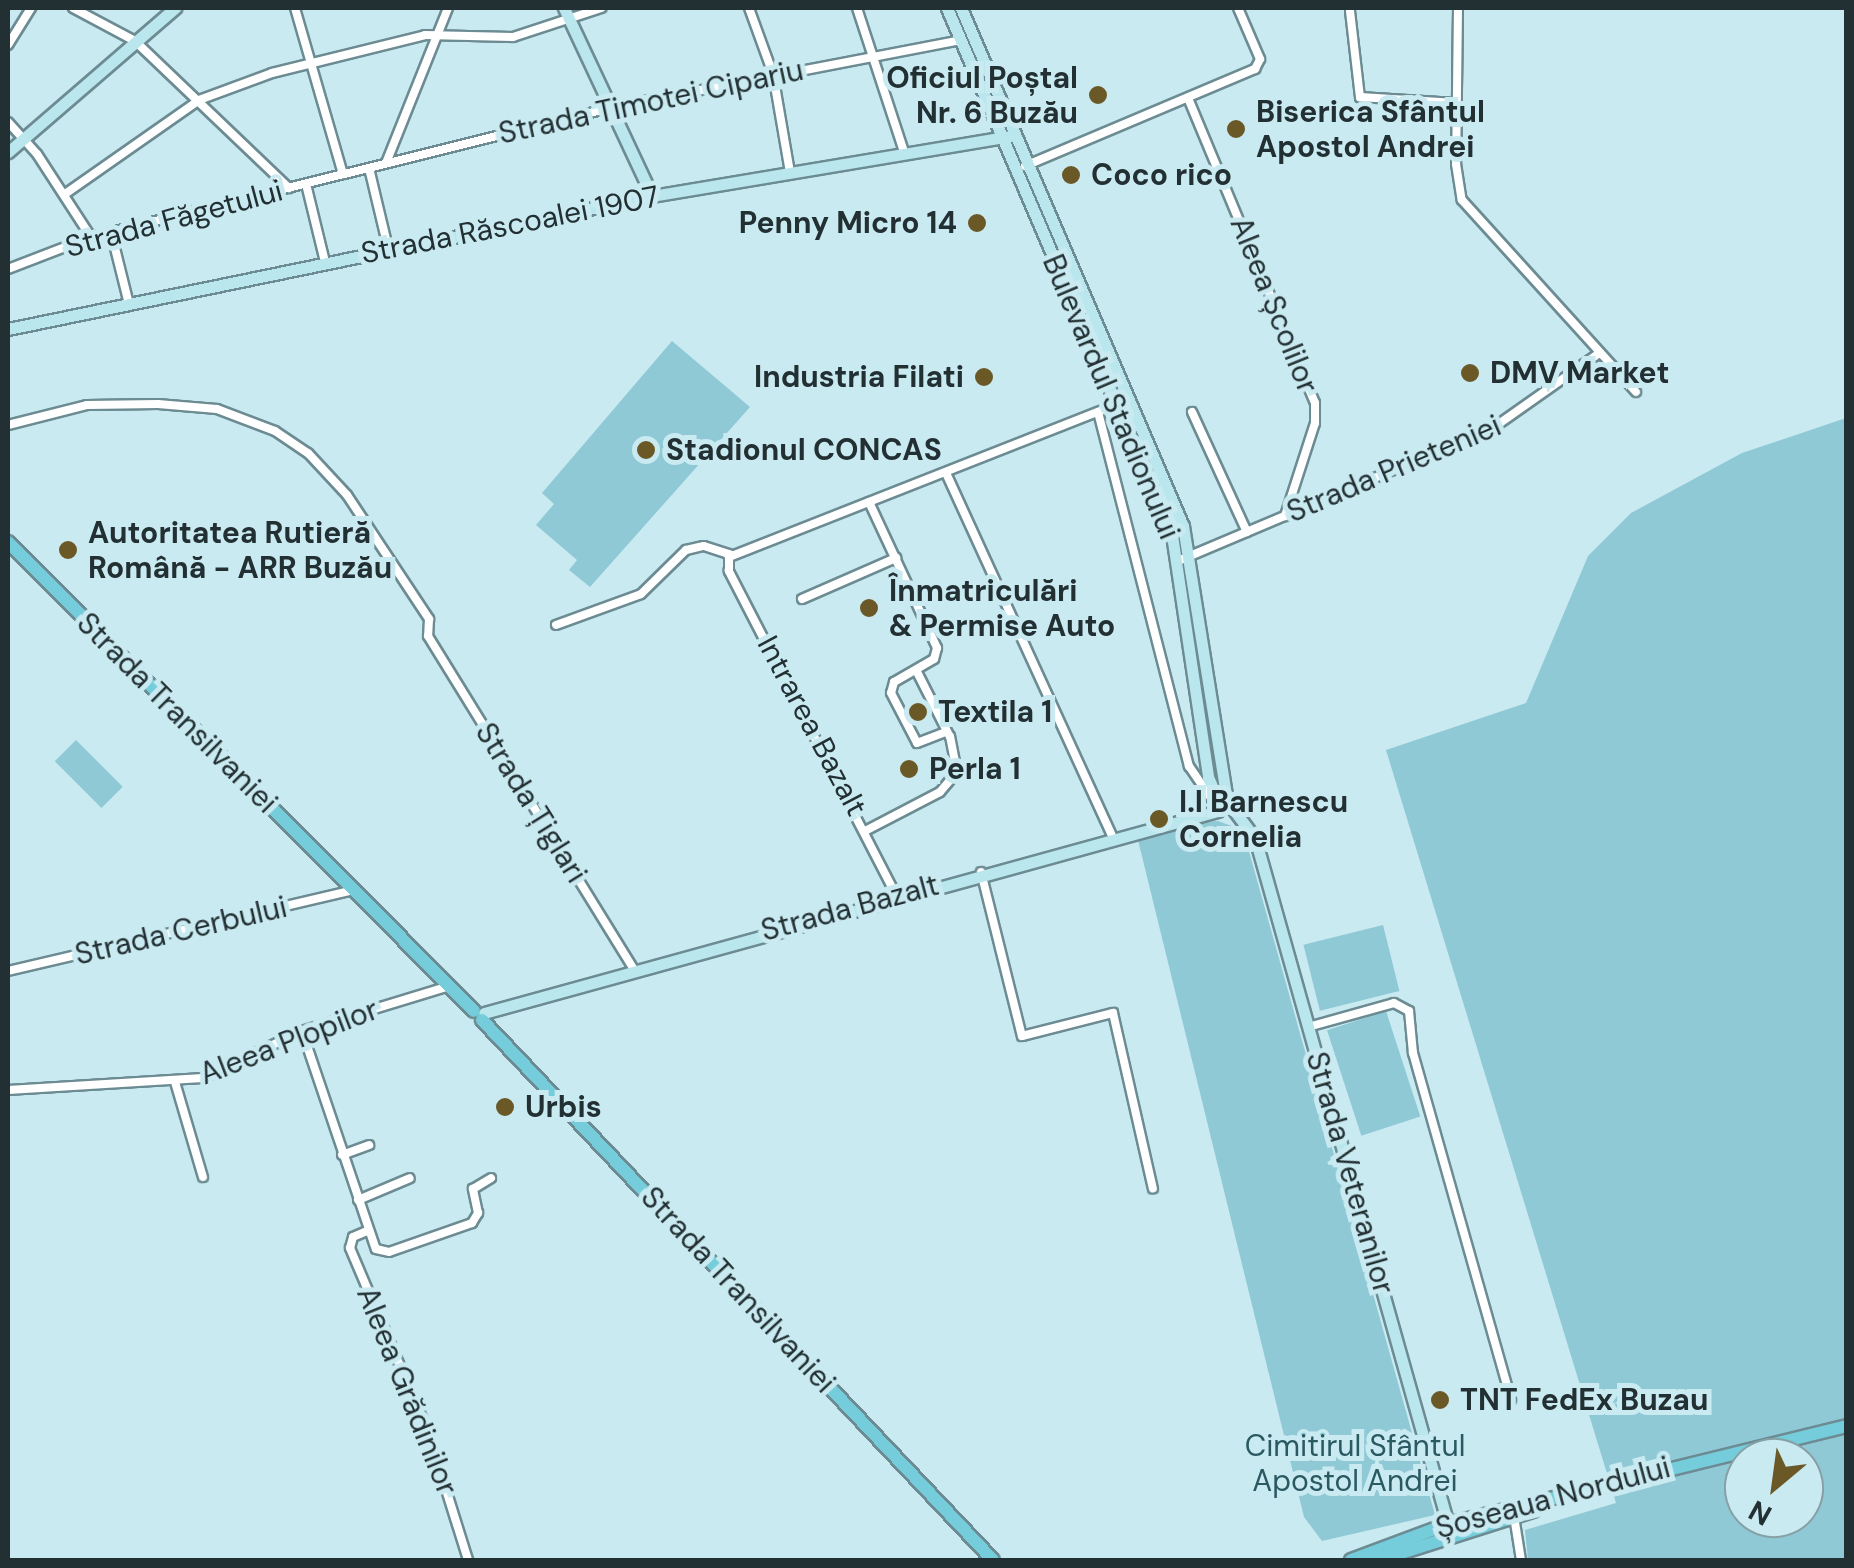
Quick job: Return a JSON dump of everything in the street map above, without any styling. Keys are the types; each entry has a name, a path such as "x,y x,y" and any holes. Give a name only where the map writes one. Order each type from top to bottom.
{"main road":[{"path":"8,152 175,8"},
{"name":"Bulevardul Stadionului","path":"947,8 1009,136"},
{"name":"Bulevardul Stadionului","path":"961,8 1116,405 1184,558"},
{"path":"566,13 652,196"},
{"name":"Strada Răscoalei 1907","path":"8,329 652,196 1009,136"},
{"name":"Bulevardul Stadionului","path":"1022,167 1129,400 1184,558 1224,807"},
{"name":"Strada Transilvaniei","path":"8,542 480,1015 993,1560"},
{"name":"Strada Veteranilor","path":"1224,807 1248,824 1453,1528"},
{"name":"Strada Bazalt","path":"480,1015 1112,835 1224,807"},
{"name":"Șoseaua Nordului","path":"1379,1560 1453,1528 1514,1516 1846,1426"},
{"name":"Șoseaua Nordului","path":"1352,1560 1453,1528 1817,1434"},
{"name":"Șoseaua Nordului","path":"1402,1560 1453,1528"}],"street":[{"path":"8,46 31,8"},
{"path":"74,8 135,42 289,188"},
{"path":"295,8 343,174"},
{"path":"386,163 448,8"},
{"path":"66,194 198,100 312,61 437,36 498,39 566,13 601,8"},
{"path":"750,8 773,74 790,172"},
{"path":"857,8 904,152"},
{"path":"1022,167 1255,69 1260,59 1238,8"},
{"path":"1458,8 1459,189 1469,212 1636,392"},
{"path":"1350,11 1360,97 1456,102"},
{"name":"Strada Timotei Cipariu","path":"343,174 613,108 961,40"},
{"name":"Aleea Școlilor","path":"1188,98 1315,404 1315,423 1285,516"},
{"path":"8,122 66,194 91,236"},
{"path":"369,168 388,248"},
{"name":"Strada Făgetului","path":"8,268 91,236 343,174"},
{"path":"306,184 324,262"},
{"path":"112,232 129,304"},
{"name":"Strada Prieteniei","path":"1184,558 1511,418 1598,354"},
{"path":"556,625 641,594 686,550 704,546 729,556 1129,400"},
{"name":"Strada Țiglari","path":"8,426 87,405 158,404 217,409 275,431 308,453 347,496 428,619 428,636 634,969"},
{"path":"1098,412 1189,766 1224,807"},
{"path":"1192,412 1247,532"},
{"path":"946,473 1112,835"},
{"path":"869,502 937,648 917,672 889,687 911,737 924,742 946,732"},
{"name":"Intrarea Bazalt","path":"729,556 729,571 867,830 896,896"},
{"path":"802,599 896,558"},
{"path":"867,830 950,784 957,772 946,732 917,672"},
{"path":"981,872 1022,1036 1113,1013 1153,1188"},
{"name":"Strada Cerbului","path":"8,971 354,890"},
{"name":"Aleea Plopilor","path":"8,1090 175,1082 213,1074 302,1031 449,986"},
{"path":"1308,1026 1394,1003 1409,1011 1413,1054 1510,1398"},
{"name":"Aleea Grădinilor","path":"302,1031 376,1249 389,1252 472,1222 478,1214 473,1189 492,1178"},
{"path":"175,1082 203,1177"},
{"path":"342,1155 369,1145"},
{"path":"358,1200 410,1178"},
{"name":"Aleea Grădinilor","path":"367,1231 353,1237 350,1248 428,1432 468,1560"},
{"path":"1514,1516 1520,1560"}],"green space":[{"name":"Stadionul CONCAS","path":"672,341 750,407 590,587 569,570 577,560 536,525 554,504 542,493"},
{"path":"1846,418 1846,1560 1528,1560 1525,1530 1616,1503 1386,750 1526,703 1588,556 1631,513 1742,453"},
{"path":"76,740 123,787 101,808 55,761"},
{"name":"Cimitirul Sfântul Apostol Andrei","path":"1218,821 1243,830 1435,1515 1322,1541 1304,1517 1138,840 1184,823"},
{"path":"1383,925 1399,991 1320,1011 1303,945"},
{"path":"1386,1011 1420,1117 1361,1136 1327,1030"}],"place":[{"name":"Oficiul Poștal Nr. 6 Buzău","path":"1098,95"},
{"name":"Biserica Sfântul Apostol Andrei","path":"1236,129"},
{"name":"Coco rico","path":"1071,175"},
{"name":"Penny Micro 14","path":"977,223"},
{"name":"DMV Market","path":"1470,373"},
{"name":"Industria Filati","path":"984,377"},
{"name":"Stadionul CONCAS","path":"646,450"},
{"name":"Autoritatea Rutieră Română - ARR Buzău","path":"68,550"},
{"name":"Înmatriculări & Permise Auto","path":"869,608"},
{"name":"Textila 1","path":"918,712"},
{"name":"Perla 1","path":"909,769"},
{"name":"I.I Barnescu Cornelia","path":"1159,819"},
{"name":"Urbis","path":"505,1107"},
{"name":"TNT FedEx Buzau","path":"1440,1400"}]}
